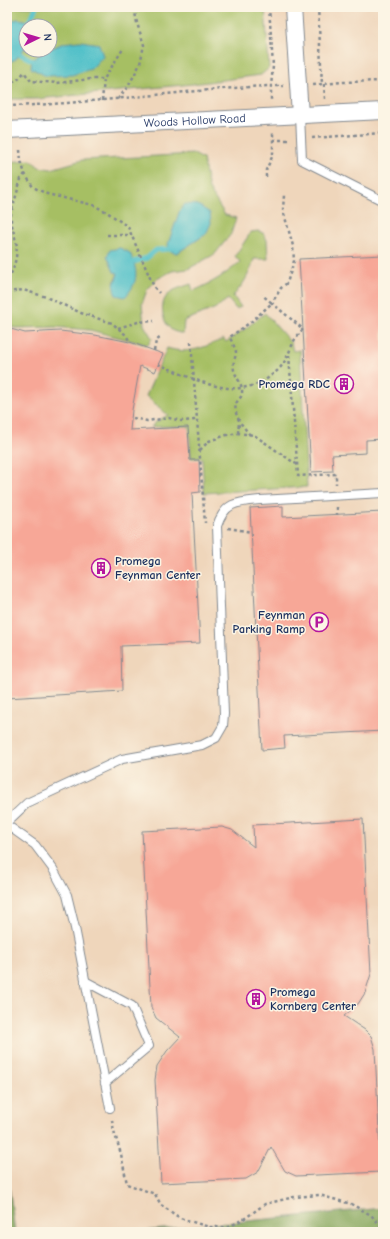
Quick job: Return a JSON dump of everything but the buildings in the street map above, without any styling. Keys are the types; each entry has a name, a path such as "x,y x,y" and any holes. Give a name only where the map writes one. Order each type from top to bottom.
{"street":[{"path":"293,7 300,115"},
{"name":"Woods Hollow Road","path":"7,130 383,111"}],"lane":[{"path":"300,115 302,160 383,201"},
{"path":"110,1108 75,928 67,895 53,869 35,845 7,823 28,803 122,759 202,745 216,738 223,726 224,714 217,526 220,517 227,507 242,502 383,493"},
{"path":"85,980 132,1006 149,1046 105,1083"}],"path":[{"path":"118,99 129,86 140,64 144,45 134,7"},
{"path":"269,7 272,105"},
{"path":"318,7 322,84 324,84 325,103"},
{"path":"102,101 104,79 123,49"},
{"path":"7,85 20,78 24,72 31,81 57,83 104,79"},
{"path":"324,84 383,81"},
{"path":"7,106 102,101 287,85"},
{"path":"266,177 266,170 273,155 274,140 383,133"},
{"path":"20,150 21,161 25,174 33,187 47,194 93,205 107,212 128,226 154,287 159,293"},
{"path":"7,286 10,282 9,277 13,270 16,258 16,246 11,221 12,213 21,179 25,174"},
{"path":"250,434 239,421 236,413 236,404 242,395 242,388 234,372 233,364 236,352 230,337 252,321 272,303 281,288 287,283 294,261 293,246 283,210 284,195"},
{"path":"107,235 132,235"},
{"path":"7,292 23,290 46,297 81,313 112,323 126,334 130,342"},
{"path":"158,364 207,384 230,389 242,388 260,383 277,371 289,355 295,340 303,329 262,295"},
{"path":"118,328 138,322 154,321"},
{"path":"154,351 156,341 162,336"},
{"path":"191,342 205,524 252,532"},
{"path":"289,355 298,476 336,474 337,515"},
{"path":"133,418 147,421 169,418 181,421 197,420"},
{"path":"238,433 239,421"},
{"path":"199,450 209,441 227,435 238,433 250,434 254,435 297,465"},
{"path":"110,1108 127,1184 155,1194 161,1205 180,1218 209,1228 229,1227 247,1218 265,1204 294,1196 319,1195 351,1204 371,1215 383,1228"}],"shaded area":[{"path":"7,7 383,7 383,1208 132,1232 7,1232"}],"green space":[{"path":"7,7 265,7 269,68 261,75 193,84 37,99 7,99 7,63 16,59 18,56 18,58 35,58 32,60 36,58 58,58 58,46 64,43 58,46 58,18 18,18 18,20 7,22"},
{"path":"194,154 203,159 209,189 225,215 236,218 231,234 215,254 188,269 172,271 157,279 147,290 142,304 144,325 152,338 148,345 90,330 55,327 15,328 7,325 7,162 31,160 39,167 51,169 82,160","holes":["180,210 206,234 177,253 177,221","130,253 135,265 114,283 118,273 114,272 109,260"]},
{"path":"258,231 263,233 267,240 268,259 254,259 246,279 233,296 241,307 236,309 228,299 216,308 184,321 183,334 173,331 167,324 163,315 164,301 168,294 191,284 193,291 224,275 240,262 235,256 251,232"},
{"path":"265,313 291,343 293,351 300,350 307,487 204,493 202,458 191,458 189,426 151,427 156,422 168,415 146,396 167,348 183,351 203,347 224,339 226,342"},
{"path":"7,1170 15,1232 7,1232"},
{"path":"383,1208 383,1232 132,1232"}],"water":[{"path":"18,19 18,56 16,59 7,63 7,22"},
{"path":"80,41 99,44 103,56 91,69 72,75 46,76 31,68 32,60 35,58 58,58 58,46 64,43"},
{"path":"185,204 198,205 210,213 211,223 206,234 177,253 172,252 169,249 168,244 180,210"},
{"path":"120,248 130,253 136,271 133,286 125,297 116,295 114,286 118,273 114,272 107,257 110,250"}],"waterway":[{"path":"31,18 36,7"},
{"path":"28,58 32,60"},
{"path":"134,262 147,258 156,250 169,249"}],"place":[{"name":"Promega RDC","path":"344,384"},
{"name":"Promega Feynman Center","path":"101,568"},
{"name":"Feynman Parking Ramp","path":"319,622"},
{"name":"Promega Kornberg Center","path":"256,999"}]}
